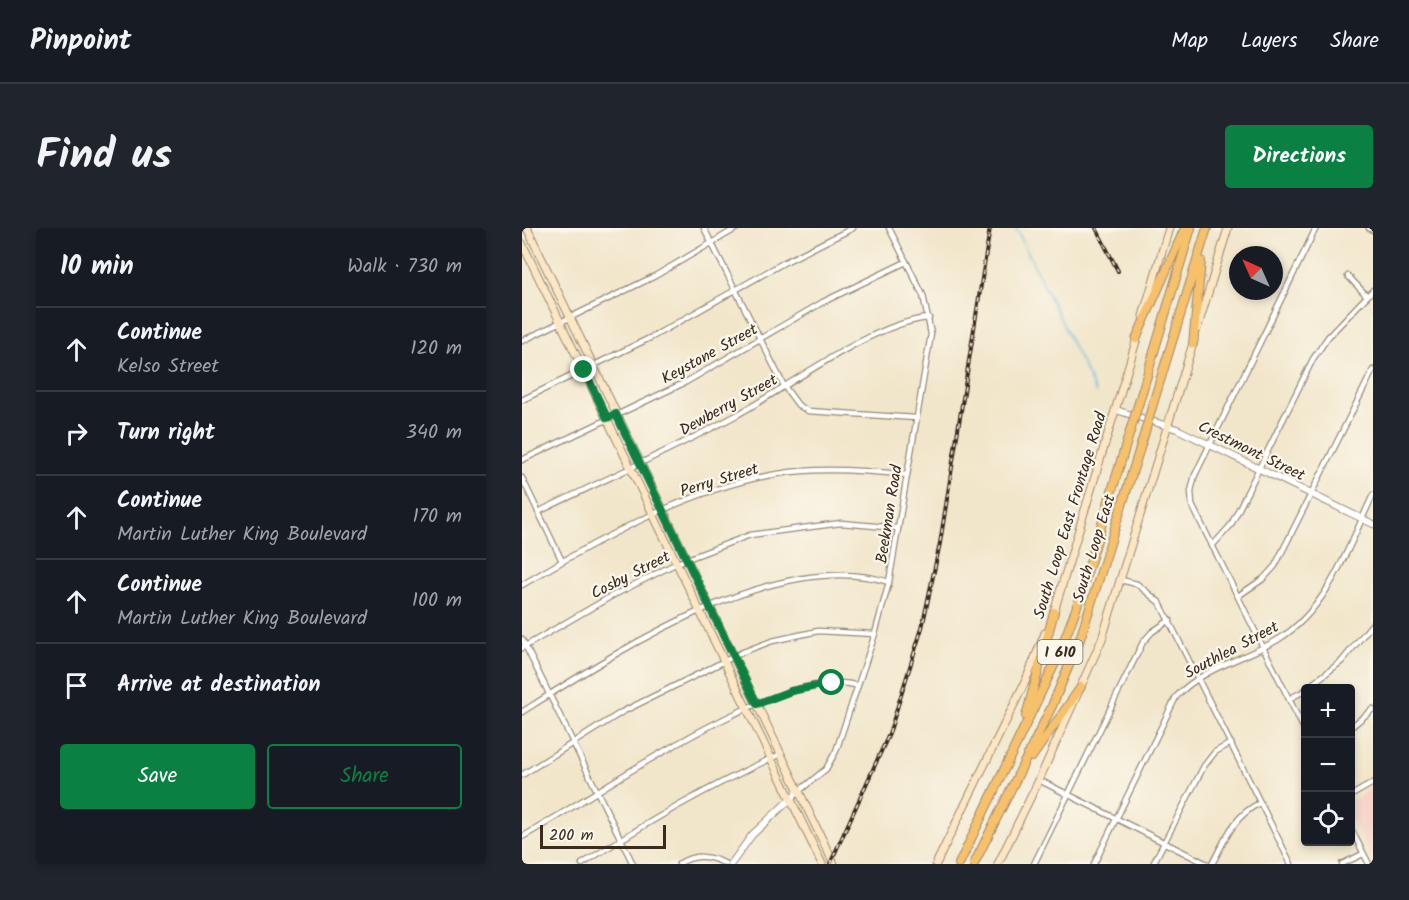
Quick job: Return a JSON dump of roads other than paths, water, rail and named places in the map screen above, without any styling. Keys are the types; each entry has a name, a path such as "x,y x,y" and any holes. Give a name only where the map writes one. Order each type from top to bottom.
{"highway":[{"path":"1136,339 1185,228"},
{"name":"South Loop East","path":"959,864 1058,659 1076,609 1191,228"},
{"name":"South Loop East","path":"974,864 1052,706 1080,639 1207,228"},
{"path":"1192,344 1203,242"},
{"path":"1015,750 1036,688 1054,612"},
{"path":"1017,777 1082,687"}],"main road":[{"name":"South Loop East Frontage Road","path":"936,864 1026,680 1054,612 1169,228"},
{"path":"998,864 1082,687 1122,580 1228,228"},
{"path":"526,230 834,864"},
{"path":"522,243 822,862 830,855"},
{"path":"537,274 546,269"}],"street":[{"path":"704,228 784,386 798,405 808,411 916,418"},
{"path":"522,341 655,276 737,228"},
{"path":"522,400 680,322 853,228"},
{"name":"Beekman Road","path":"799,791 825,769 836,751 875,634 889,582 931,334 923,296 889,228"},
{"path":"1301,724 1192,504 1193,483 1210,444 1316,228"},
{"name":"Keystone Street","path":"522,460 686,381 823,302 906,262"},
{"path":"1348,276 1367,296"},
{"path":"1212,546 1231,525 1313,359 1328,337 1373,290"},
{"name":"Dewberry Street","path":"538,512 737,415 784,386 897,325 929,318"},
{"path":"1238,596 1263,579 1275,566 1373,370"},
{"name":"Crestmont Street","path":"1116,410 1169,425 1373,524"},
{"name":"Perry Street","path":"522,585 562,561 654,515 717,489 755,478 802,471 865,470 906,475"},
{"path":"522,478 562,561"},
{"name":"Southlea Street","path":"1094,864 1176,697 1199,678 1263,647 1298,626 1318,603 1373,495"},
{"name":"Cosby Street","path":"524,647 610,597 677,563 750,535 841,522 898,528"},
{"path":"522,712 641,640 700,612 762,588 798,579 837,576 889,582"},
{"path":"1122,580 1137,584 1160,603 1291,864"},
{"path":"1034,864 1143,642 1152,632 1170,621"},
{"path":"1312,684 1342,661 1373,623"},
{"path":"522,775 632,707 734,656 772,641 818,631 875,634"},
{"path":"522,639 524,647 575,742 596,792 633,864"},
{"path":"522,837 673,746 757,704 791,691 832,683 858,686"},
{"path":"1289,699 1301,692"},
{"path":"1355,724 1373,709"},
{"path":"1153,864 1204,766 1215,752 1231,743"},
{"path":"582,864 678,804 730,776 781,754"},
{"path":"1039,780 1207,864"},
{"path":"1355,793 1373,783"},
{"path":"679,864 698,856 728,864 752,835 799,791"},
{"path":"1212,864 1235,821 1260,803"},
{"path":"1355,837 1369,864"},
{"path":"1342,864 1363,854"}],"waterway":[{"path":"1016,228 1096,393"}],"railway":[{"path":"830,864 889,734 922,628 940,543 990,228"},
{"path":"1096,228 1118,271"}]}
